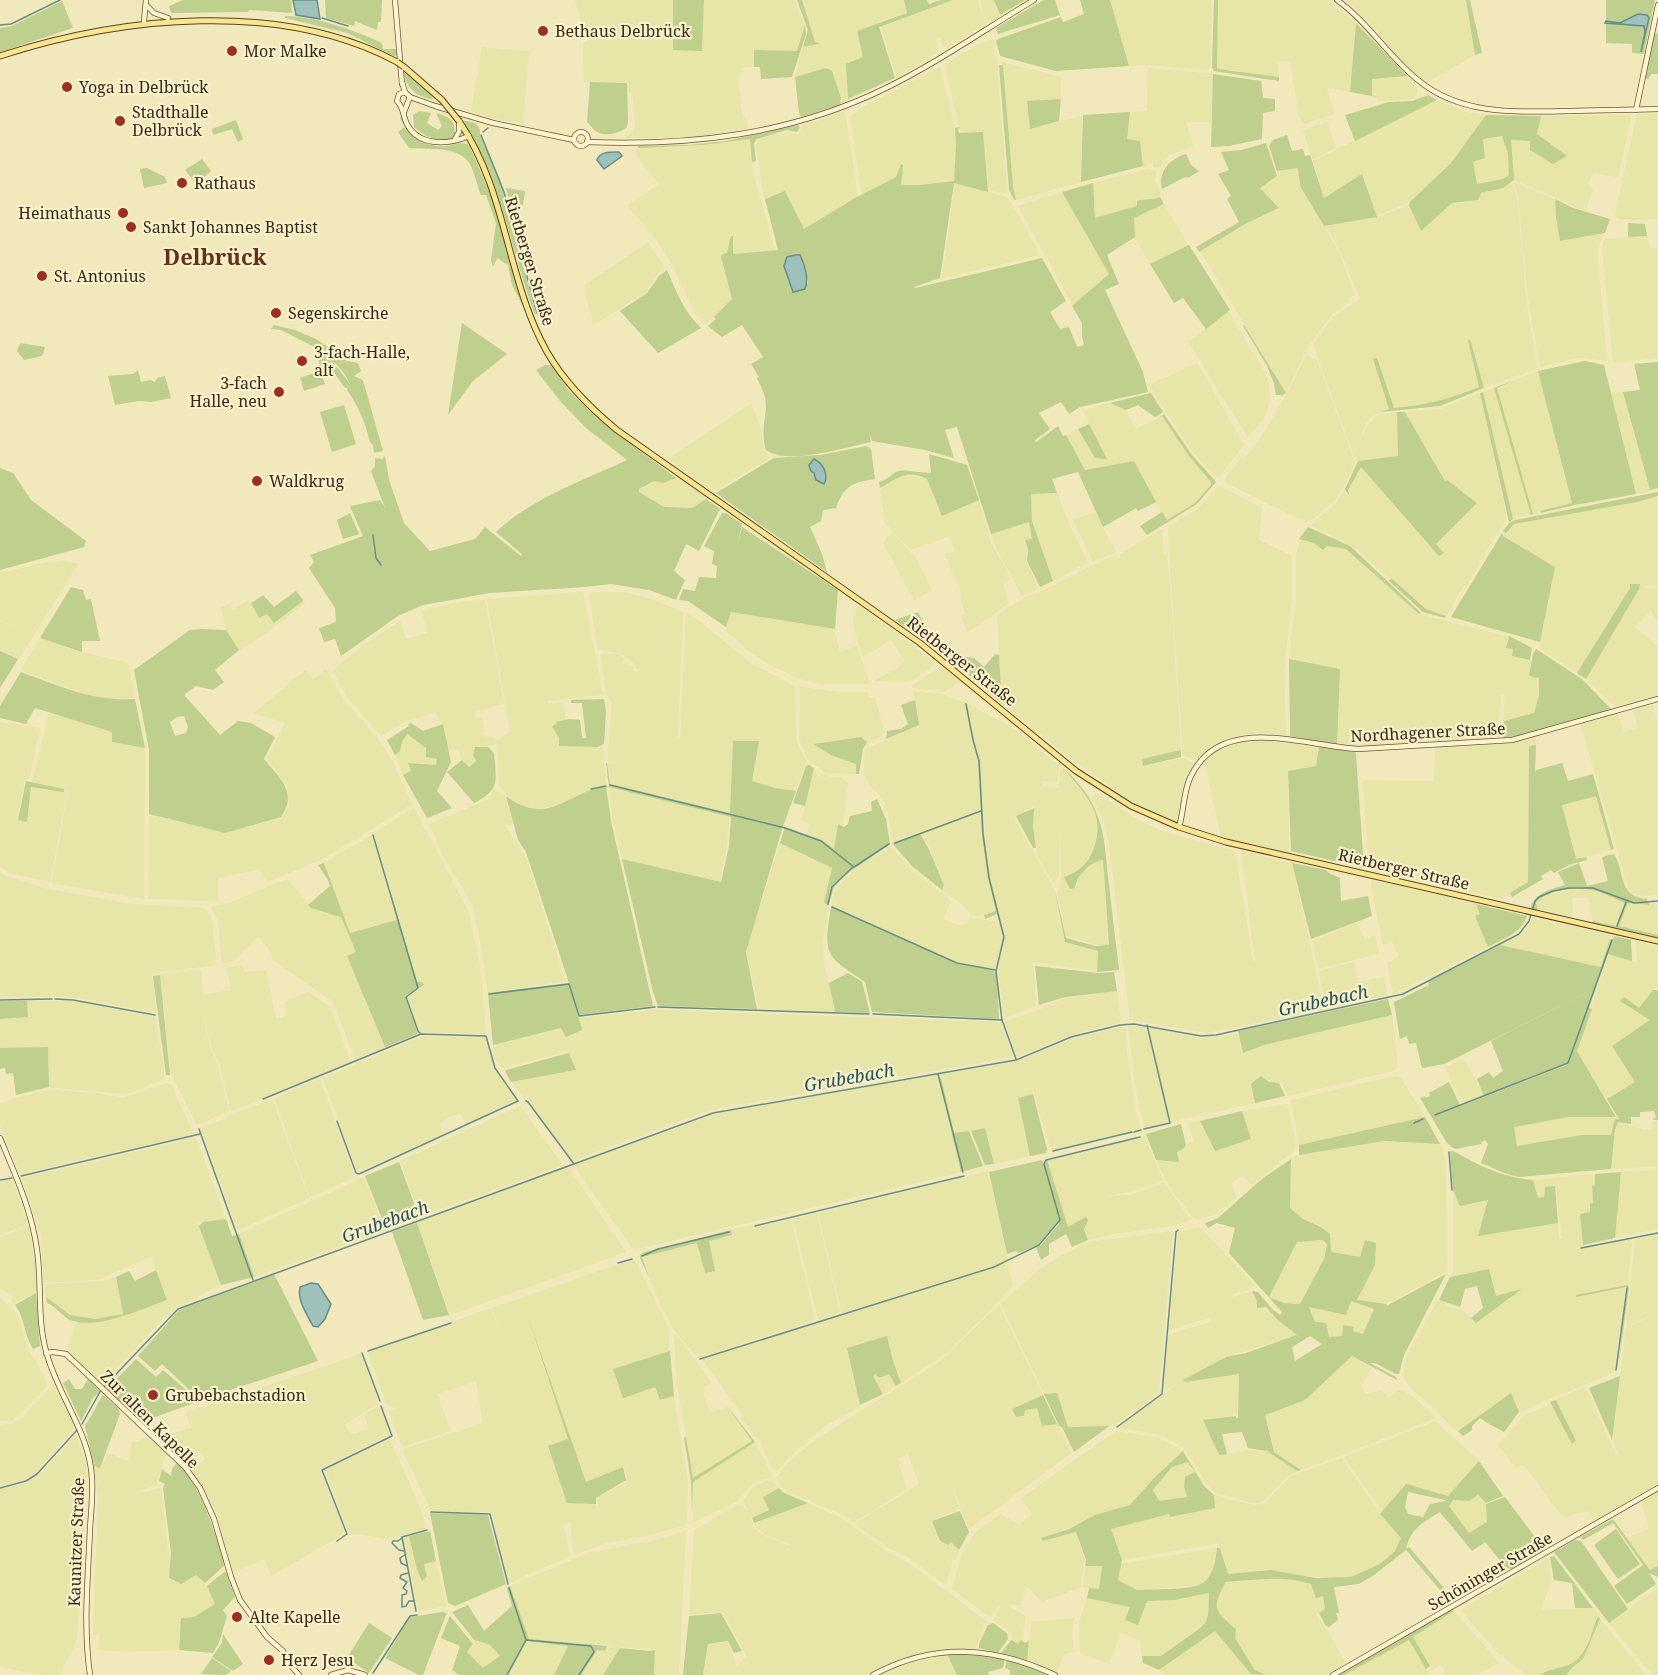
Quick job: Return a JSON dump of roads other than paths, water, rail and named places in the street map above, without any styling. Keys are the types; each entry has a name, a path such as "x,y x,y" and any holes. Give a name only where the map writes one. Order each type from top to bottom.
{"main road":[{"path":"395,0 403,92 407,102 404,115 409,128 421,138 437,143 468,134"},
{"path":"575,138 580,146 587,140 668,142 725,137 782,126 864,98 907,77 1034,0"},
{"path":"1337,0 1362,22 1397,62 1418,81 1455,102 1490,110 1658,109"},
{"path":"146,2 154,13 168,18"},
{"path":"144,21 146,2"},
{"path":"1636,110 1658,5"},
{"name":"Rietberger Straße","path":"0,56 78,34 144,21 235,16 301,24 354,39 398,62 442,100 468,134 493,188 525,298 541,339 572,388 617,430 867,606 952,669 1092,782 1131,806 1179,827 1226,842 1658,940"},
{"path":"403,92 397,98 407,102 435,106 493,123 575,138"},
{"path":"453,140 459,129 459,121"},
{"path":"575,138 581,132 587,140"},
{"path":"951,652 952,669"},
{"name":"Nordhagener Straße","path":"1179,827 1187,786 1195,770 1207,755 1238,739 1255,737 1283,739 1336,748 1358,749 1512,740 1658,699"},
{"name":"Kaunitzer Straße","path":"0,1138 27,1208 35,1236 41,1329 46,1353 82,1433 90,1461 92,1498 85,1623 90,1675"},
{"name":"Zur alten Kapelle","path":"46,1353 66,1354 171,1452 200,1488 214,1519 240,1600 258,1627 281,1650 284,1658 299,1675"},
{"name":"Schöninger Straße","path":"1333,1675 1658,1488"},
{"path":"873,1675 913,1658 958,1651 1006,1657 1055,1675"},
{"path":"331,1675 348,1670 365,1675"}],"water":[{"path":"293,0 317,0 320,19 296,15"},
{"path":"1638,14 1647,15 1649,18 1641,52 1644,26 1605,23 1606,21 1620,23"},
{"path":"619,152 622,156 604,169 597,160 603,154"},
{"path":"800,255 802,259 807,281 805,289 793,292 784,266 787,257"},
{"path":"814,459 824,470 826,477 824,484 816,480 811,471 809,465"},
{"path":"311,1283 318,1284 331,1304 325,1319 318,1327 313,1326 303,1307 299,1292 300,1287"}],"waterway":[{"path":"0,25 11,24 60,0"},
{"path":"322,18 348,26"},
{"path":"483,132 488,128"},
{"path":"481,135 504,192 537,313"},
{"path":"373,535 376,558 381,565"},
{"path":"966,704 979,761 983,834 989,878 1004,937 996,971 1002,1020"},
{"path":"610,785 785,828 821,841 854,867 889,844"},
{"path":"591,789 606,786"},
{"path":"895,843 981,811"},
{"path":"373,835 418,988 406,997 421,1034"},
{"path":"828,904 832,887 853,867"},
{"name":"Grubebach","path":"82,1424 101,1390 178,1309 713,1113 1016,1060 1071,1037 1120,1025 1134,1024 1201,1036 1216,1035 1403,994 1519,934 1529,921 1535,901 1553,891 1593,888 1634,903 1658,901"},
{"path":"1617,926 1626,902"},
{"path":"832,907 957,963 995,970"},
{"path":"1435,1115 1568,1063 1612,940"},
{"path":"489,994 569,984 579,1016 655,1007"},
{"path":"0,1000 52,999"},
{"path":"55,999 73,1000 155,1015"},
{"path":"658,1007 869,1014"},
{"path":"873,1014 1002,1020 1016,1059"},
{"path":"1144,1129 1170,1123 1147,1025"},
{"path":"263,1099 421,1034 486,1036 495,1068 518,1101"},
{"path":"938,1074 963,1172"},
{"path":"337,1121 356,1173 359,1174 518,1101"},
{"path":"526,1101 574,1164"},
{"path":"1414,1123 1423,1119"},
{"path":"199,1129 253,1280"},
{"path":"1134,1132 1141,1130"},
{"path":"1053,1151 1132,1132"},
{"path":"21,1176 200,1134"},
{"path":"700,1359 994,1267 1039,1245 1060,1220 1044,1164 1046,1160 1140,1137"},
{"path":"1449,1152 1452,1190"},
{"path":"755,1226 964,1176"},
{"path":"0,1180 12,1178"},
{"path":"1117,1427 1162,1394 1178,1230"},
{"path":"642,1256 658,1249 729,1232"},
{"path":"1581,1248 1658,1233"},
{"path":"618,1263 632,1259"},
{"path":"1616,1370 1627,1288"},
{"path":"368,1351 451,1323"},
{"path":"362,1353 380,1401"},
{"path":"337,1541 347,1534 322,1470 392,1436 381,1406"},
{"name":"Grubebach","path":"0,1488 26,1481 37,1474 78,1429"},
{"path":"431,1512 490,1514 508,1584"},
{"path":"416,1611 402,1537 427,1530"},
{"path":"402,1538 392,1543 399,1550 404,1551"},
{"path":"406,1554 400,1558 401,1563 407,1566"},
{"path":"408,1573 401,1575 400,1578 407,1582 403,1588 407,1591 402,1595 402,1607 406,1606 409,1601 414,1601"},
{"path":"507,1675 526,1640 509,1588"},
{"path":"373,1673 410,1616 417,1615"},
{"path":"526,1640 591,1646 594,1652 579,1675"}],"place":[{"name":"Bethaus Delbrück","path":"543,31"},
{"name":"Mor Malke","path":"232,51"},
{"name":"Yoga in Delbrück","path":"67,87"},
{"name":"Stadthalle Delbrück","path":"120,121"},
{"name":"Rathaus","path":"182,183"},
{"name":"Heimathaus","path":"123,213"},
{"name":"Sankt Johannes Baptist","path":"131,227"},
{"name":"St. Antonius","path":"42,276"},
{"name":"Segenskirche","path":"276,313"},
{"name":"3-fach-Halle, alt","path":"302,361"},
{"name":"3-fach Halle, neu","path":"279,392"},
{"name":"Waldkrug","path":"257,481"},
{"name":"Grubebachstadion","path":"153,1395"},
{"name":"Alte Kapelle","path":"237,1617"},
{"name":"Herz Jesu","path":"269,1660"}],"district":[{"name":"Delbrück","path":"215,256"}]}
